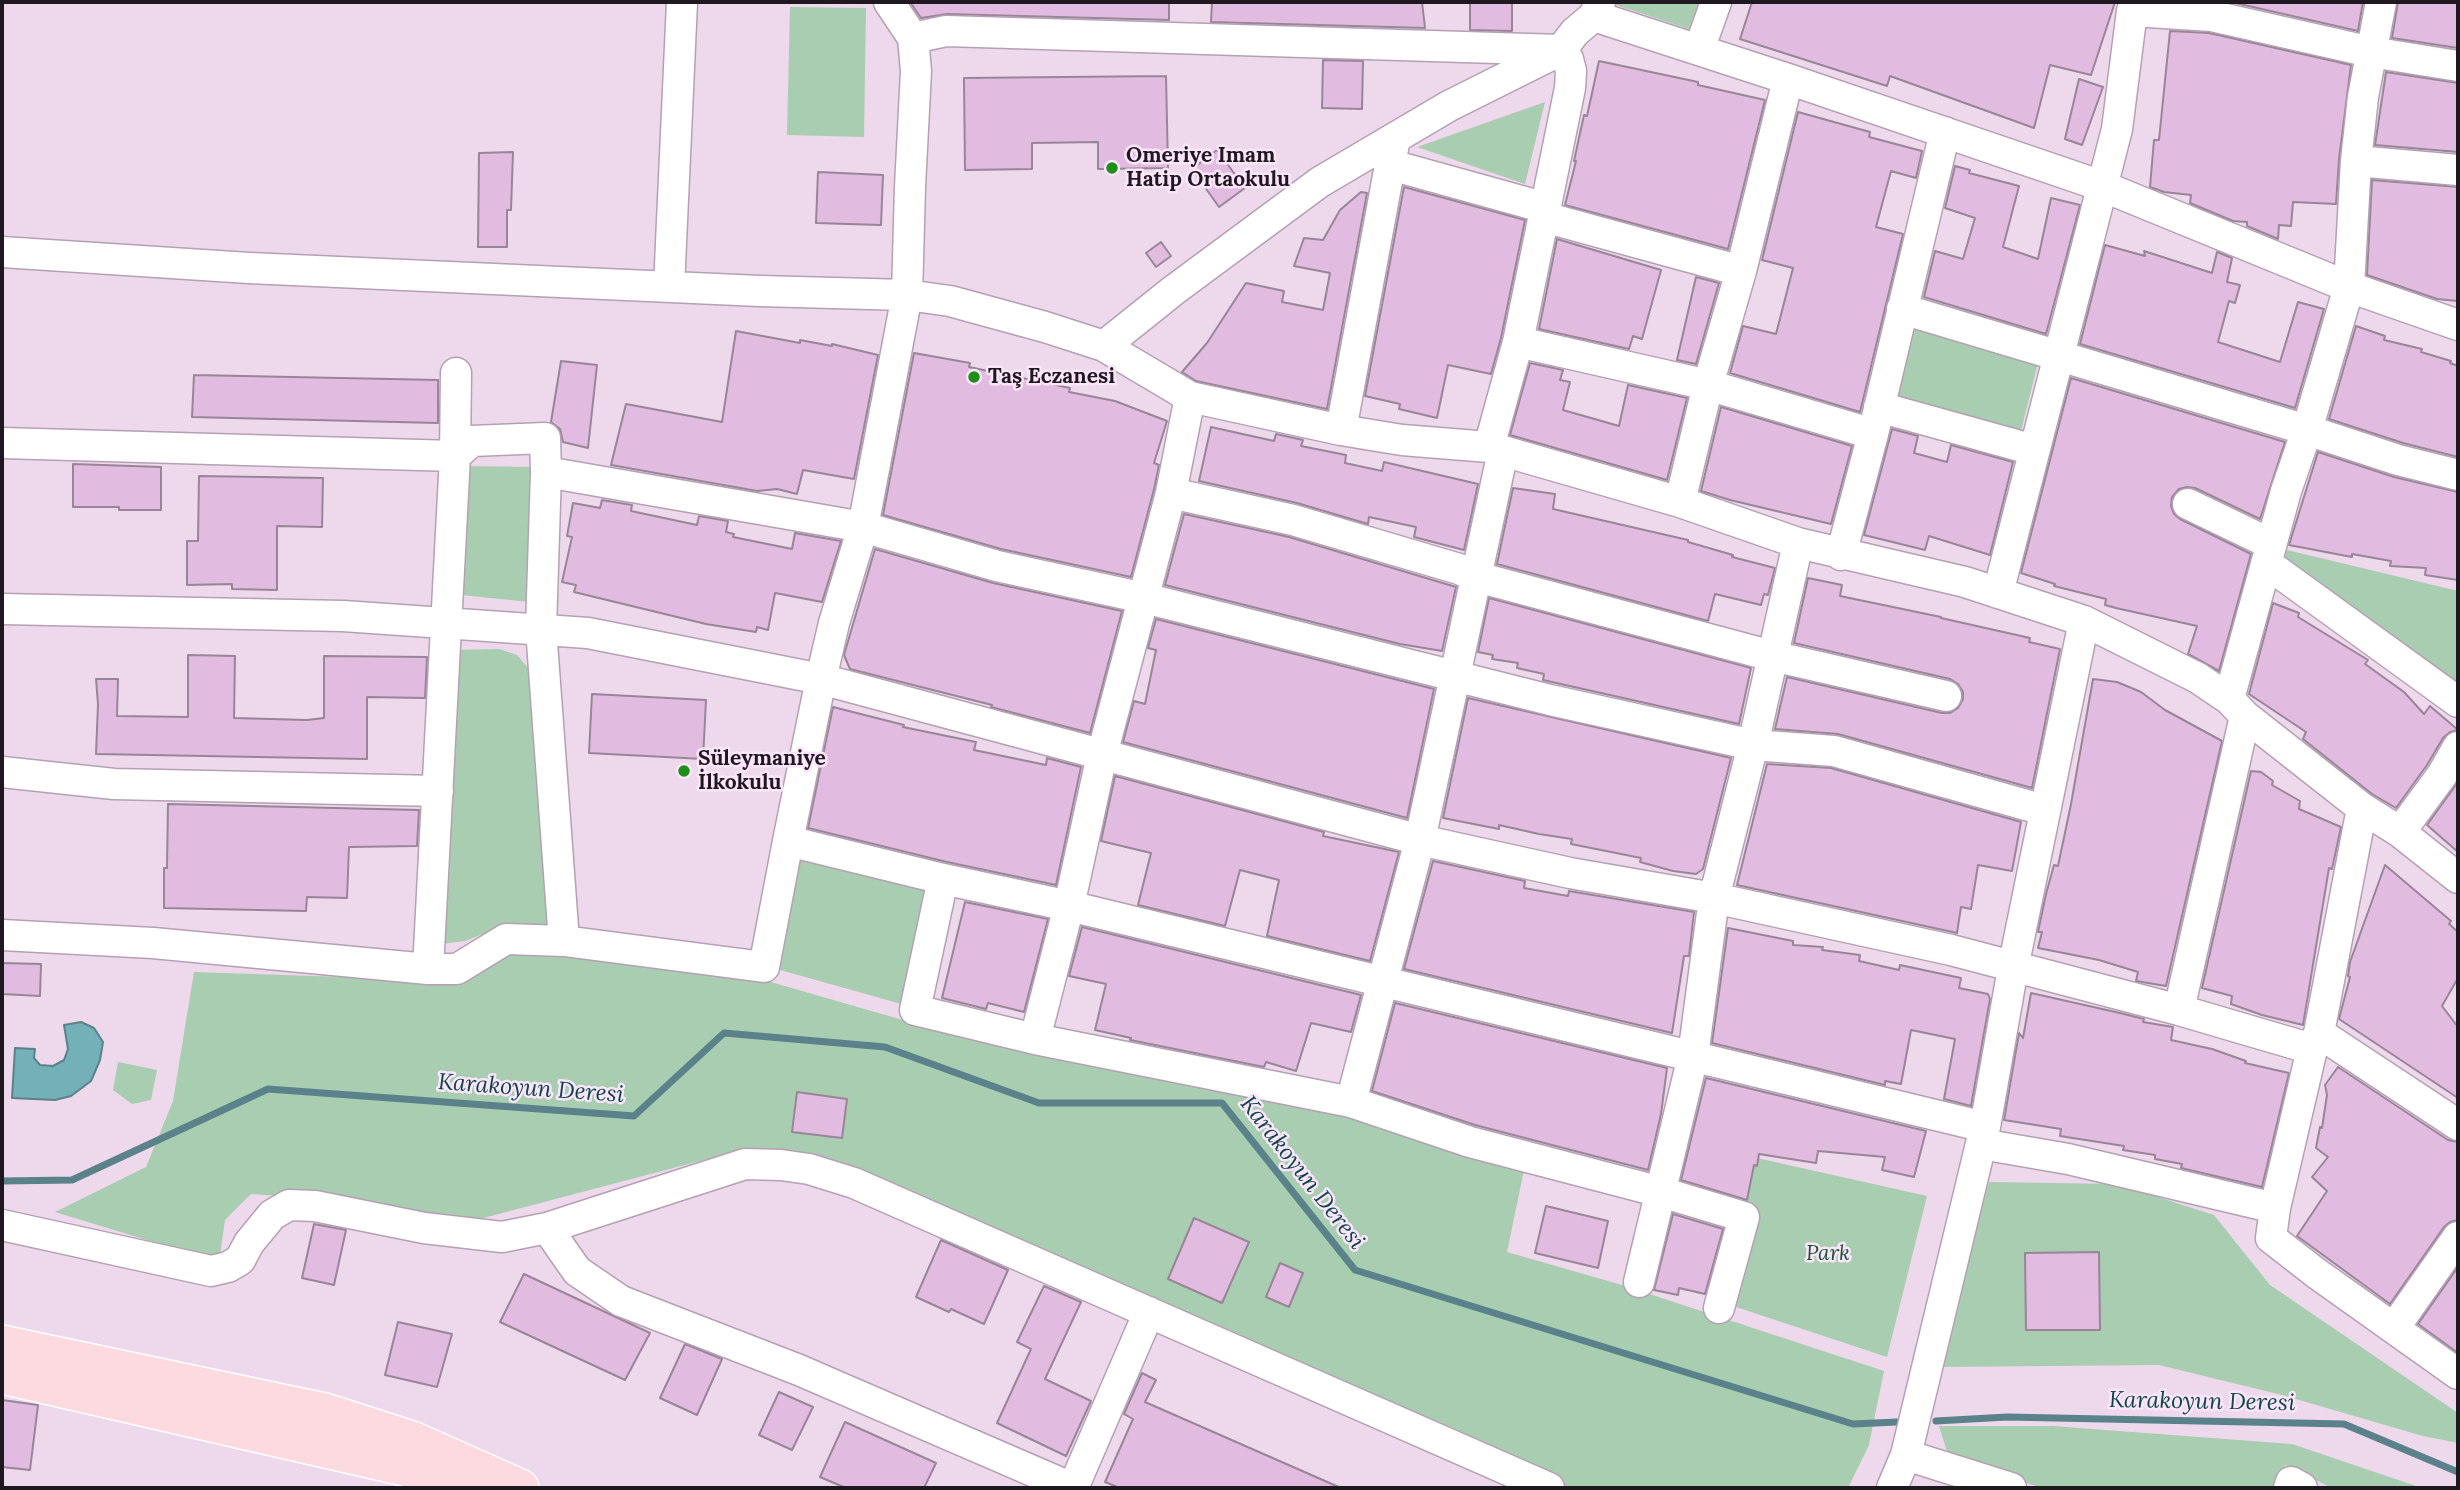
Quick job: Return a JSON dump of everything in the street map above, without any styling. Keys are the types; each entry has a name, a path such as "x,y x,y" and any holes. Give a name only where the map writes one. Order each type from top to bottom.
{"main road":[{"path":"2,1344 325,1412 412,1440 520,1488"},
{"path":"2,1375 498,1488"}],"street":[{"path":"669,287 682,2"},
{"path":"2,935 153,943 457,969 506,939 564,941 764,967 821,679 863,527 907,295 909,187 916,71 913,37 889,2"},
{"path":"1699,50 1716,2"},
{"path":"2179,1010 2268,554 2349,287 2356,161 2371,52 2381,2"},
{"path":"1998,593 2117,129 2131,6 2213,9 2371,52 2458,66"},
{"path":"1104,346 1174,290 1320,182 1393,151 1449,106 1561,50 1597,9 1699,50 2102,186 2349,287 2458,325"},
{"path":"913,37 946,31 1561,50"},
{"path":"1351,1102 1420,840 1477,577 1496,449 1545,213 1571,71 1568,59 1561,50"},
{"path":"1681,502 1708,385 1741,271 1788,79"},
{"path":"1841,555 1945,132"},
{"path":"1393,151 1545,213 1741,271"},
{"path":"1341,430 1393,151"},
{"path":"2356,161 2458,170"},
{"path":"2,252 249,268 907,295 950,301 1104,346 1190,397 1341,430 1402,440 1496,449 1681,502 1798,544 1965,582 2084,621 2198,678 2362,808 2400,832 2458,878"},
{"path":"1902,309 2307,430 2398,460 2458,475"},
{"path":"1518,342 1708,385 2035,450"},
{"path":"428,968 455,456 456,373"},
{"path":"1035,1039 1069,906 1102,755 1171,493 1190,397"},
{"path":"2,443 455,456 472,441 545,438 541,629 564,941"},
{"path":"546,472 863,527 998,566 1144,598 1550,700 1753,745 1834,751 2044,810"},
{"path":"1171,493 1293,520 1459,569 1477,577 1772,656 1946,696"},
{"path":"2188,504 2268,554 2458,702"},
{"path":"1639,1282 1693,1056 1714,898 1753,745 1798,544"},
{"path":"2,609 343,616 588,633 821,679 1420,840 1570,873 1714,898 1951,950 2179,1010 2316,1041 2458,1125"},
{"path":"1892,1488 1906,1455 1983,1135 2044,810 2084,621"},
{"path":"2400,832 2442,775 2458,747"},
{"path":"2,772 114,784 438,791"},
{"path":"2362,808 2316,1041 2271,1238 2458,1374"},
{"path":"788,841 1693,1056 2068,1159 2276,1208"},
{"path":"943,879 915,1010 1035,1039 1351,1102 1470,1142 1661,1192 1744,1217 1719,1308"},
{"path":"2,1225 211,1271 228,1267 240,1259 249,1243 272,1215 289,1205 315,1206 424,1227 502,1237 547,1227 745,1164 809,1169 854,1184 1549,1488"},
{"path":"547,1227 577,1271 621,1301 799,1370 1073,1488 1149,1312"},
{"path":"2394,1328 2458,1237"},
{"path":"1906,1455 2011,1488"},
{"path":"2289,1488 2291,1482 2302,1488"}],"green space":[{"path":"1613,2 1699,2 1689,29"},
{"path":"790,7 866,8 864,137 787,135"},
{"path":"1545,102 1525,184 1417,147"},
{"path":"1914,320 2040,355 2021,431 1895,395"},
{"path":"466,466 537,467 530,602 461,595"},
{"path":"2287,550 2458,591 2458,687 2283,562"},
{"path":"499,649 517,655 529,669 550,924 506,925 465,941 441,944 455,650"},
{"path":"798,850 928,885 905,1005 773,968"},
{"path":"506,952 597,954 750,976 941,1031 1179,1075 1383,1124 1524,1170 1507,1252 1622,1285 1884,1371 1869,1445 1848,1488 1564,1488 1448,1439 1106,1281 734,1152 472,1221 338,1200 251,1194 225,1220 219,1262 55,1212 146,1167 173,1101 194,972 461,981"},
{"path":"118,1062 157,1070 151,1100 132,1104 113,1090"},
{"name":"Park","path":"1748,1156 1927,1196 1887,1357 1712,1299"},
{"path":"1989,1182 2117,1184 2214,1215 2270,1285 2458,1413 2458,1443 2159,1365 1938,1367"},
{"path":"1939,1426 2052,1426 2292,1444 2422,1488 2332,1488 2285,1465 2279,1488 2042,1488 1949,1458"}],"water":[{"path":"81,1022 94,1028 103,1042 100,1060 91,1081 71,1096 55,1100 12,1098 15,1048 35,1049 34,1058 40,1065 53,1066 64,1060 68,1049 64,1025"}],"building":[{"path":"910,2 1169,2 1169,20 947,14 921,18"},
{"path":"1212,2 1422,2 1425,28 1211,22"},
{"path":"1470,2 1512,2 1512,31 1470,30"},
{"path":"1752,2 2115,2 2091,75 2050,65 2034,128 1890,76 1887,86 1740,39"},
{"path":"2231,2 2363,2 2358,31"},
{"path":"2398,2 2458,2 2458,48 2392,38"},
{"path":"2170,31 2209,33 2351,65 2336,204 2293,202 2291,226 2279,225 2278,239 2247,226 2247,222 2233,221 2190,203 2191,195 2164,192 2150,187 2154,140 2159,140"},
{"path":"1323,60 1363,61 1362,109 1322,108"},
{"path":"1599,61 1698,82 1698,85 1765,100 1728,249 1565,205 1584,115 1587,116"},
{"path":"2386,72 2458,83 2458,152 2375,145"},
{"path":"1166,76 1168,168 1098,169 1098,142 1032,143 1032,169 965,170 964,78"},
{"path":"2079,79 2103,87 2082,145 2065,139"},
{"path":"1798,112 1870,132 1869,137 1922,151 1916,178 1891,171 1876,227 1903,234 1860,412 1730,373 1743,326 1776,334 1793,268 1762,260"},
{"path":"1217,150 1245,188 1219,207 1192,169"},
{"path":"513,152 511,210 507,210 507,247 478,247 479,153"},
{"path":"1955,166 1970,170 1969,173 2019,186 2003,247 2038,259 2051,198 2080,205 2046,334 1924,297 1935,251 1963,259 1975,218 1945,208"},
{"path":"818,172 883,175 881,225 816,223"},
{"path":"2372,180 2458,187 2458,301 2437,299 2367,275"},
{"path":"1404,187 1525,220 1491,374 1448,365 1437,418 1399,409 1400,404 1365,396"},
{"path":"1361,192 1367,193 1327,409 1196,381 1182,372 1207,343 1246,283 1284,291 1282,302 1323,310 1330,273 1294,266 1304,238 1323,240 1340,210"},
{"path":"1557,239 1661,270 1642,339 1633,336 1629,349 1539,329"},
{"path":"1161,242 1171,256 1156,267 1146,253"},
{"path":"2105,245 2145,256 2144,251 2212,273 2217,252 2232,258 2227,282 2240,285 2235,303 2229,301 2218,342 2280,362 2298,302 2324,309 2295,408 2080,344"},
{"path":"1696,277 1719,283 1696,364 1677,360"},
{"path":"2356,326 2385,336 2384,340 2422,349 2421,352 2451,361 2450,363 2458,366 2458,457 2403,443 2329,419"},
{"path":"736,331 800,343 800,340 832,344 878,355 854,479 803,470 797,494 777,489 757,491 611,465 626,404 722,422"},
{"path":"914,353 970,363 969,367 1070,388 1069,392 1115,401 1167,421 1154,463 1159,465 1131,577 1001,549 883,515"},
{"path":"561,361 597,365 588,448 563,442 560,429 551,422"},
{"path":"1530,363 1563,370 1560,380 1570,382 1563,410 1619,426 1628,385 1687,398 1667,480 1510,435"},
{"path":"194,375 438,380 438,423 192,417"},
{"path":"2071,378 2285,442 2260,519 2195,488 2179,489 2172,497 2171,506 2180,519 2251,554 2219,671 2188,654 2197,626 2105,605 2106,599 2054,586 2055,584 2021,573"},
{"path":"1721,407 1852,446 1831,524 1701,491"},
{"path":"1211,427 1274,441 1276,434 1303,440 1301,446 1346,455 1345,463 1382,471 1384,462 1478,484 1464,550 1414,537 1416,527 1369,517 1368,524 1297,503 1199,481"},
{"path":"1892,429 1918,436 1914,453 1947,462 1951,445 2013,462 1990,555 1929,536 1925,550 1864,535"},
{"path":"2318,452 2394,477 2458,492 2458,580 2425,575 2426,568 2390,566 2391,561 2289,545"},
{"path":"73,464 161,467 161,510 73,507"},
{"path":"199,476 323,478 322,527 277,526 277,590 232,589 232,584 187,585 187,541 198,541"},
{"path":"1513,488 1555,494 1553,509 1688,540 1733,555 1732,557 1775,568 1768,595 1764,594 1761,605 1715,594 1708,621 1497,564"},
{"path":"602,500 632,505 631,511 697,525 699,516 728,521 726,532 734,534 733,537 792,549 795,533 841,541 822,602 775,593 768,630 757,627 756,632 706,624 574,592 576,585 562,582 572,537 567,536 573,503 600,508"},
{"path":"1184,514 1289,537 1456,587 1442,651 1400,644 1165,585"},
{"path":"875,549 993,583 1122,611 1090,733 850,669 844,655"},
{"path":"1808,578 1842,585 1840,596 2030,638 2029,642 2060,649 2032,788 1838,734 1775,729 1787,677 1942,713 1950,713 1958,708 1963,699 1963,692 1958,684 1950,679 1794,643"},
{"path":"1489,598 1751,668 1739,724 1543,680 1544,674 1517,668 1518,663 1492,659 1493,655 1478,652"},
{"path":"2273,603 2299,613 2298,617 2368,660 2365,664 2404,692 2424,714 2430,706 2458,730 2443,738 2396,808 2372,794 2303,739 2306,732 2249,694"},
{"path":"1156,619 1434,689 1407,818 1123,742 1134,701 1145,704 1156,650 1148,648"},
{"path":"188,655 235,656 234,718 324,718 324,656 427,657 425,698 367,697 367,759 96,754 96,679 118,679 117,716 188,717"},
{"path":"2093,679 2117,682 2141,692 2165,710 2222,741 2166,986 2136,981 2138,972 2099,960 2038,948 2042,932 2038,932 2046,894 2054,865 2058,866 2071,804"},
{"path":"592,694 706,700 703,759 589,753"},
{"path":"1468,698 1731,758 1703,869 1696,874 1673,871 1640,862 1641,858 1571,844 1572,839 1443,818"},
{"path":"833,707 904,725 903,727 976,742 974,750 1046,765 1047,758 1081,767 1056,885 808,828"},
{"path":"1767,764 1831,768 2021,822 2012,871 1978,865 1971,909 1961,907 1957,933 1737,885"},
{"path":"2251,771 2261,772 2273,781 2272,785 2300,801 2299,809 2341,827 2332,869 2329,868 2303,1025 2231,1004 2232,996 2202,988"},
{"path":"1115,776 1324,832 1323,836 1399,852 1370,961 1267,936 1279,880 1240,870 1225,926 1138,905 1151,853 1101,841"},
{"path":"2458,782 2458,852 2427,825"},
{"path":"168,804 419,810 417,846 349,847 347,898 307,897 306,911 164,908"},
{"path":"1433,861 1525,881 1524,888 1568,896 1569,891 1694,912 1689,956 1684,956 1672,1033 1404,969"},
{"path":"2385,865 2451,921 2449,924 2458,932 2458,978 2442,1006 2458,1027 2458,1098 2339,1019 2350,977 2350,962"},
{"path":"965,902 1048,919 1024,1012 988,1003 986,1009 942,998"},
{"path":"1082,927 1361,995 1351,1032 1311,1023 1296,1071 1266,1062 1264,1067 1130,1040 1131,1038 1095,1030 1106,984 1069,976"},
{"path":"1728,928 1793,941 1793,945 1823,947 1822,950 1860,955 1859,961 1899,970 1900,965 1961,978 1959,988 1988,994 1990,999 1971,1106 1944,1099 1955,1039 1911,1030 1901,1084 1885,1081 1885,1085 1712,1043"},
{"path":"2,963 41,964 40,996 2,994"},
{"path":"2031,993 2144,1019 2143,1022 2173,1027 2171,1040 2212,1049 2246,1061 2245,1063 2289,1073 2262,1187 2181,1168 2182,1164 2155,1159 2155,1155 2123,1150 2124,1146 2060,1136 2061,1129 2004,1120 2019,1033 2023,1038"},
{"path":"1395,1003 1667,1068 1661,1114 1648,1170 1475,1125 1372,1091"},
{"path":"2338,1067 2448,1140 2458,1142 2458,1220 2444,1227 2390,1304 2297,1236 2327,1191 2312,1177 2328,1157 2316,1148 2327,1095 2325,1085"},
{"path":"1706,1078 1926,1131 1914,1177 1882,1170 1885,1157 1818,1151 1816,1163 1759,1154 1747,1200 1681,1180"},
{"path":"797,1092 847,1099 842,1138 792,1132"},
{"path":"1546,1206 1608,1221 1598,1268 1535,1253"},
{"path":"1673,1214 1723,1229 1705,1294 1679,1288 1678,1295 1654,1290"},
{"path":"1194,1218 1249,1242 1222,1303 1168,1279"},
{"path":"314,1224 346,1230 334,1285 302,1278"},
{"path":"941,1240 1008,1270 984,1324 916,1297"},
{"path":"2099,1252 2100,1330 2026,1330 2025,1253"},
{"path":"1280,1263 1303,1273 1289,1307 1266,1297"},
{"path":"2458,1267 2458,1353 2418,1324"},
{"path":"524,1274 650,1333 625,1380 500,1322"},
{"path":"1044,1286 1081,1302 1045,1379 1091,1401 1066,1456 997,1423 1031,1349 1017,1342"},
{"path":"398,1322 452,1334 437,1387 385,1375"},
{"path":"685,1344 722,1359 697,1415 660,1398"},
{"path":"1142,1373 1156,1380 1145,1402 1341,1488 1120,1488 1105,1482 1133,1419 1124,1414"},
{"path":"779,1392 813,1407 792,1450 759,1435"},
{"path":"2,1400 38,1405 30,1470 2,1467"},
{"path":"845,1422 936,1463 924,1488 846,1488 820,1477"}],"waterway":[{"name":"Karakoyun Deresi","path":"2,1181 72,1180 268,1089 634,1116 724,1033 885,1047 1039,1103 1222,1103 1355,1270 1853,1424 1897,1422"},
{"name":"Karakoyun Deresi","path":"1936,1421 2007,1417 2344,1424 2458,1472"}],"place":[{"name":"Omeriye Imam Hatip Ortaokulu","path":"1112,168"},
{"name":"Taş Eczanesi","path":"974,377"},
{"name":"Süleymaniye İlkokulu","path":"684,771"}]}
